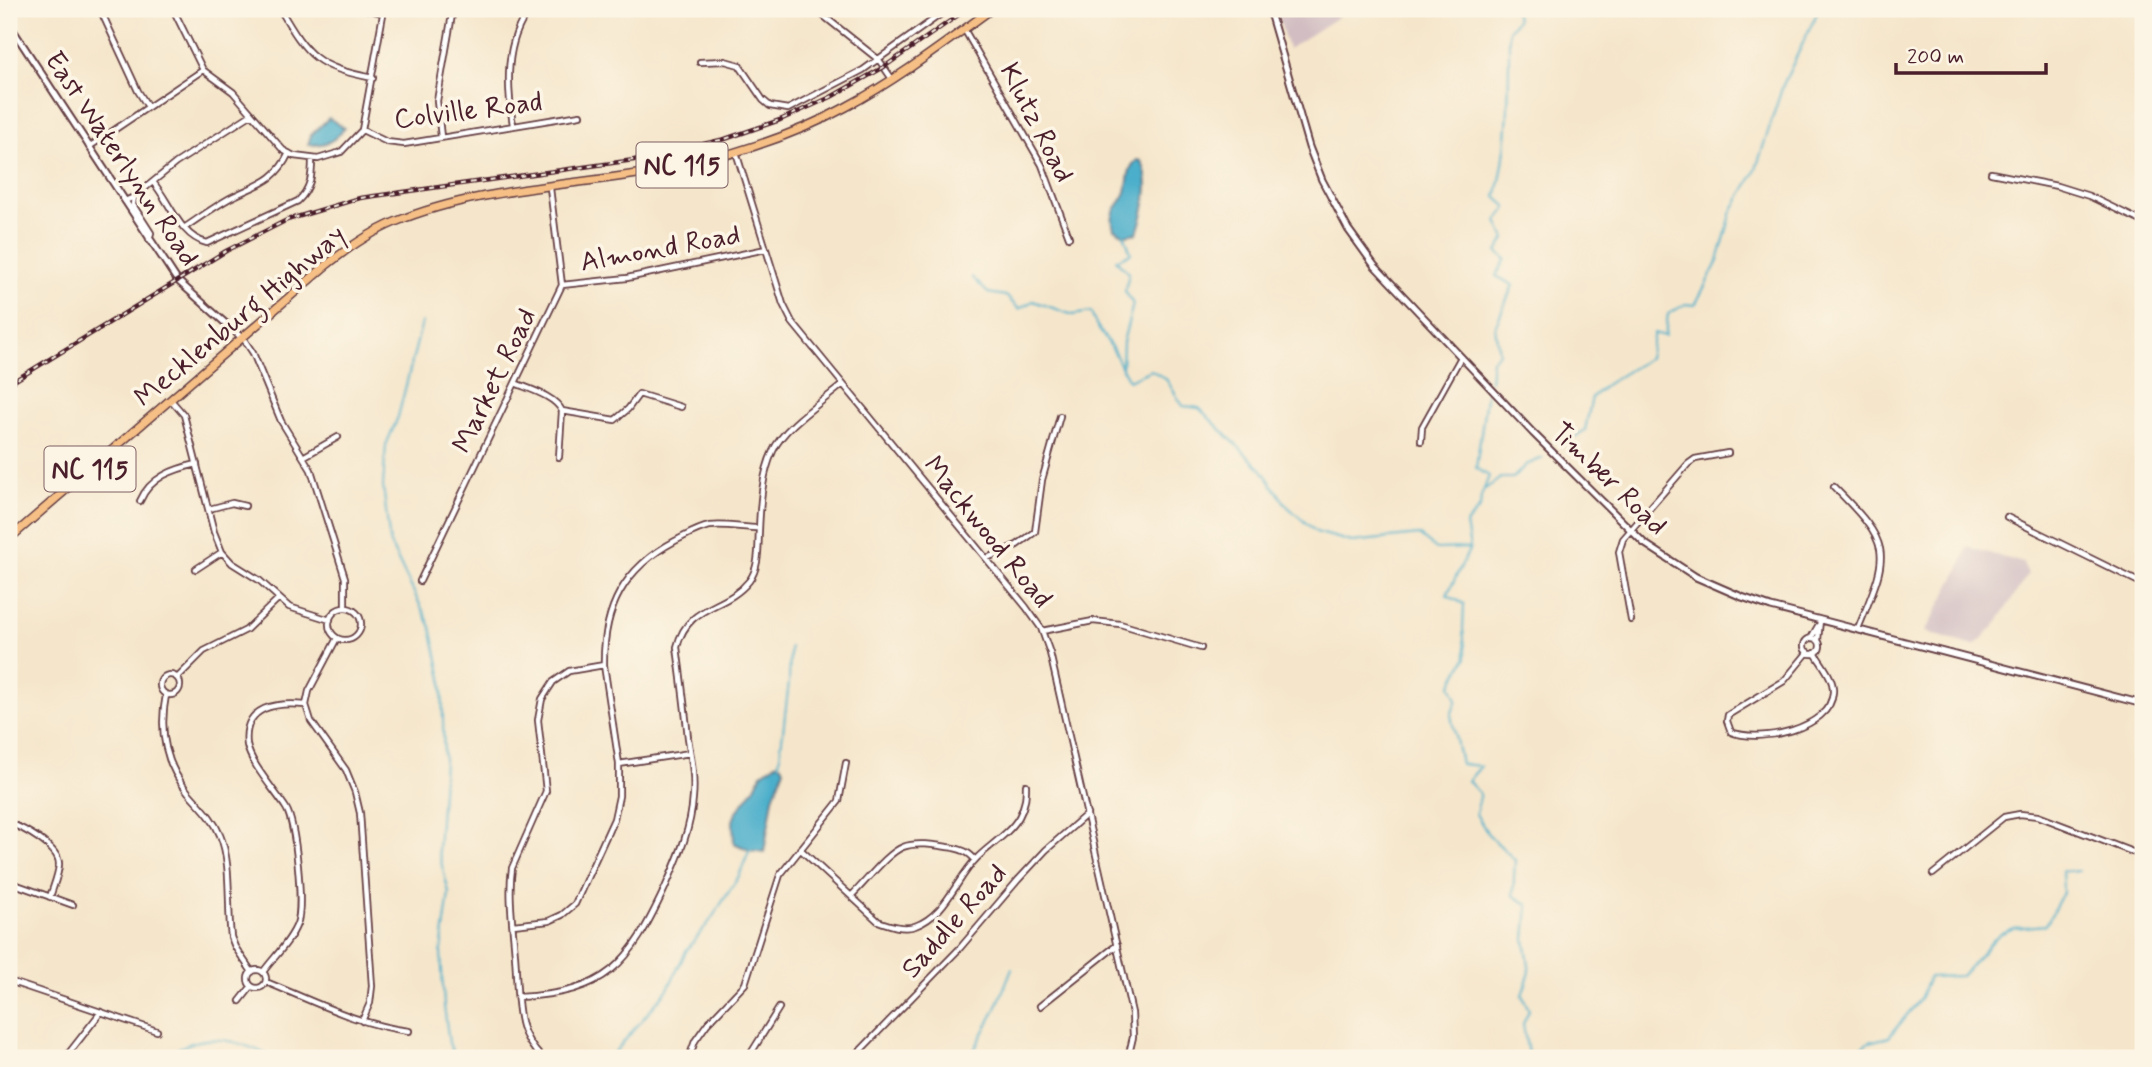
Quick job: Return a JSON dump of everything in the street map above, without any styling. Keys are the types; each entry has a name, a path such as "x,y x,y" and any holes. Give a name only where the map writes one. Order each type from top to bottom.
{"main road":[{"name":"Mecklenburg Highway","path":"9,539 345,250 393,222 466,200 691,164 736,152 809,125 845,108 892,79 992,9"}],"street":[{"path":"100,9 148,107"},
{"path":"173,9 203,70 233,92 276,144 289,153 312,159 330,157 341,152 362,130 383,11 366,9"},
{"path":"441,137 437,102 453,9"},
{"path":"513,125 507,85 509,67 514,38 530,9"},
{"path":"815,9 879,60 892,79"},
{"path":"700,62 726,61 738,65 763,100 770,106 788,109 879,60 948,9"},
{"name":"Timber Road","path":"1269,9 1309,147 1333,203 1355,240 1374,265 1630,530 1677,566 1720,589 1771,607 1819,623 1858,629 2143,704"},
{"path":"283,10 300,43 310,54 330,68 373,78"},
{"name":"East Waterlynn Road","path":"9,24 177,280 242,338 253,354 281,421 311,470 345,578 345,608"},
{"name":"Klutz Road","path":"964,29 1042,165 1069,237"},
{"path":"89,147 203,70"},
{"path":"124,201 134,197 176,163 252,114"},
{"name":"Colville Road","path":"362,130 387,142 396,143 580,115"},
{"name":"Mackwood Road","path":"736,152 783,304 792,323 987,558 1042,631 1050,653 1132,1013 1133,1037 1128,1058"},
{"path":"184,228 230,198 272,178 289,153"},
{"path":"153,182 190,237 207,243 298,201 310,185 312,159"},
{"path":"1991,173 2057,186 2093,198 2143,222"},
{"name":"Market Road","path":"421,581 562,285 550,188"},
{"path":"134,197 133,205 150,233 149,239"},
{"name":"Almond Road","path":"562,285 627,278 766,249"},
{"path":"1421,441 1422,427 1461,356"},
{"path":"515,383 559,405 562,411 559,457"},
{"path":"518,997 566,992 589,985 619,964 634,948 649,920 685,842 693,796 677,647 680,636 693,617 733,595 749,581 757,563 766,474 773,451 793,426 842,386"},
{"path":"562,411 615,420 639,394 681,407"},
{"path":"171,399 184,415 214,532 222,552 232,563 259,580 278,600 296,610 330,620"},
{"path":"987,558 1017,545 1035,533 1042,480 1060,416"},
{"path":"303,457 338,437"},
{"path":"1631,620 1620,545 1687,464 1695,459 1728,453"},
{"path":"140,501 158,478 197,464"},
{"path":"1834,487 1874,530 1882,550 1879,575 1858,629"},
{"path":"209,509 232,503 245,506"},
{"path":"2007,517 2143,584"},
{"path":"513,925 549,920 568,911 575,904 614,819 619,796 619,764 604,665 605,633 612,607 625,583 643,563 668,545 701,528 759,528"},
{"path":"196,569 222,552"},
{"path":"177,678 204,651 246,631 278,600"},
{"path":"345,608 357,613 360,629 351,638 337,638 330,628 330,620 335,611 345,608"},
{"path":"1042,631 1093,621 1120,624 1201,648"},
{"path":"1808,652 1804,645 1819,623"},
{"path":"1815,653 1819,648 1819,623"},
{"path":"337,638 309,691 306,705 311,721 349,777 360,813 372,986 370,1003 362,1021"},
{"path":"1811,638 1818,641"},
{"path":"1808,652 1815,653 1828,673 1833,692 1831,703 1816,720 1792,730 1764,735 1731,732 1728,715 1784,681 1808,652"},
{"path":"542,1058 533,1048 523,1028 518,997 510,881 512,868 546,791 538,720 542,699 553,682 569,671 604,665"},
{"path":"166,695 173,695 178,691 180,684 177,678 168,675 162,678 160,688 166,695 163,733 169,760 179,780 209,815 220,833 225,855 231,937 252,972"},
{"path":"262,972 292,933 299,918 300,905 292,819 251,755 247,734 251,722 264,708 284,703 306,705"},
{"path":"619,764 690,752"},
{"path":"689,1058 695,1041 745,984 780,875 839,801 846,763"},
{"path":"800,849 878,921 892,926 913,927 927,920 945,902 975,860 1018,819 1025,803 1026,785"},
{"name":"Saddle Road","path":"853,1058 960,948 1030,867 1087,814"},
{"path":"1933,874 2004,817 2020,814 2038,816 2143,856"},
{"path":"9,823 27,829 58,859 59,866 50,897"},
{"path":"852,895 894,852 905,846 956,848 972,855 975,860"},
{"path":"9,882 73,905"},
{"path":"1040,1006 1117,945"},
{"path":"251,987 260,988 266,982 266,976 262,972 252,972"},
{"path":"251,987 248,978 252,972"},
{"path":"9,981 157,1031"},
{"path":"266,982 362,1021 383,1028 409,1031"},
{"path":"240,1001 251,987"},
{"path":"748,1058 779,1008"},
{"path":"65,1058 101,1012"}],"shaded area":[{"path":"1276,9 1350,9 1288,49"},
{"path":"1968,547 2023,563 2028,574 1994,627 1974,646 1925,632 1959,570"}],"water":[{"path":"329,118 344,128 341,133 329,142 308,145 311,135"},
{"path":"1137,160 1141,161 1145,169 1146,197 1137,233 1125,235 1114,229 1113,217 1126,192 1130,170"},
{"path":"777,763 784,769 773,798 764,852 749,850 734,843 733,821 762,773"}],"waterway":[{"path":"1490,381 1492,360 1499,353 1495,327 1513,285 1496,276 1506,259 1497,252 1505,239 1497,221 1507,207 1496,197 1506,136 1509,29 1517,20 1515,9"},
{"path":"1561,446 1585,430 1592,397 1607,384 1649,358 1654,333 1665,336 1668,314 1686,304 1695,305 1718,261 1732,211 1755,172 1783,85 1819,9"},
{"path":"1122,370 1123,342 1133,304 1125,291 1129,273 1116,260 1131,253 1124,234"},
{"path":"972,277 988,293 1006,296 1019,309 1033,301 1073,315 1091,312 1129,380 1151,370 1166,379 1183,406 1199,408 1262,470 1287,506 1316,532 1352,542 1419,535 1436,549 1469,548"},
{"path":"422,322 398,417 386,445 383,486 390,544 431,627 442,679 444,762 438,850 449,893 441,952 444,1006 449,1043 455,1058"},
{"path":"1487,391 1476,468 1489,476 1480,508 1466,524 1470,548 1447,595 1464,604 1466,658 1451,685 1457,700 1451,715 1461,764 1481,766 1468,781 1480,794 1476,814 1488,834 1515,860 1513,895 1528,905 1525,939 1530,972 1522,995 1529,1010 1523,1024 1528,1054 1523,1058"},
{"path":"1485,489 1501,478 1513,478 1526,465 1543,458"},
{"path":"779,764 789,682 790,647"},
{"path":"610,1058 668,989 686,951 710,921 739,876 750,849"},
{"path":"1844,1058 1869,1042 1889,1037 1920,999 1929,977 1961,976 1999,934 2014,928 2046,925 2063,892 2062,871 2078,871"},
{"path":"970,1058 995,1011 1012,968"},
{"path":"164,1058 191,1043 205,1040 246,1045 274,1058"}],"railway":[{"path":"9,384 226,251 287,220 360,198 634,160 725,139 780,120 831,97 884,67 967,9"}]}
